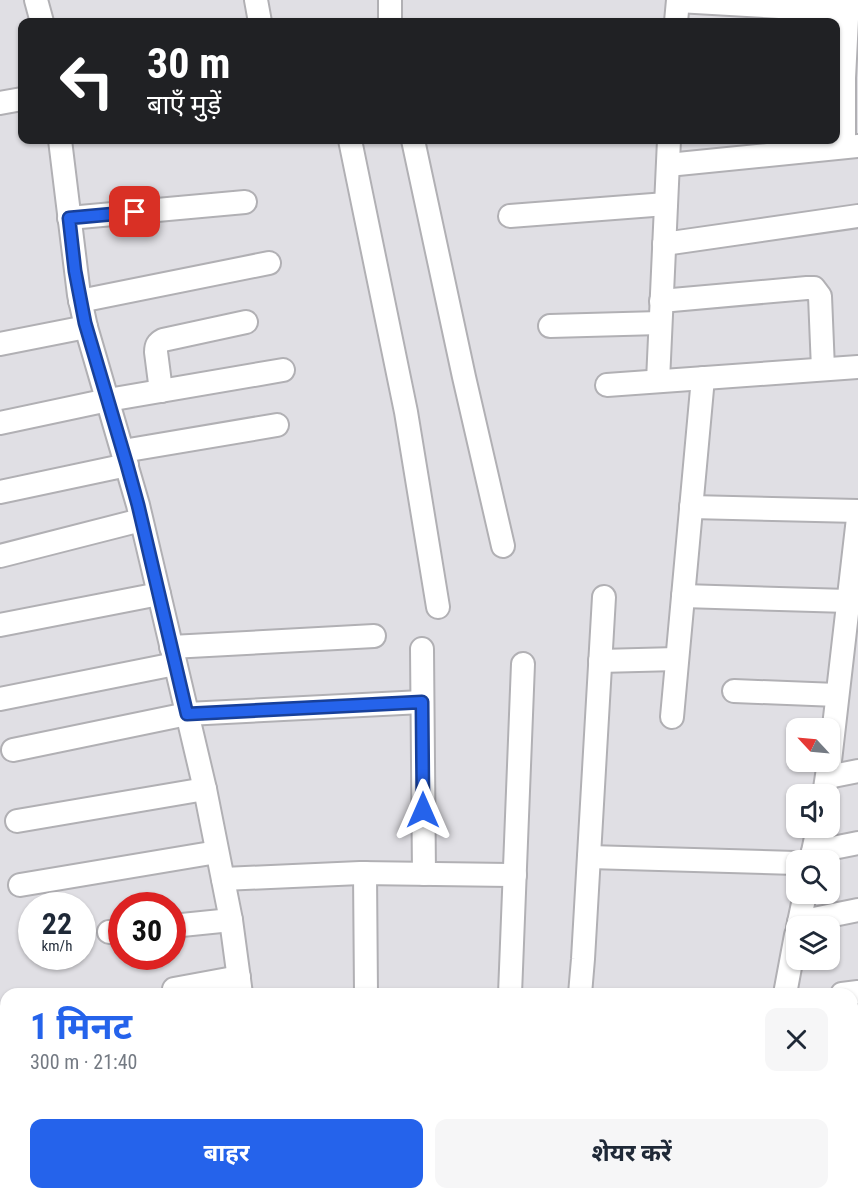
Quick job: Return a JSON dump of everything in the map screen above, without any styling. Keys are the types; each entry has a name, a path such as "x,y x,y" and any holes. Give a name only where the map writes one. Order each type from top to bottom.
{"street":[{"path":"36,0 41,18"},
{"path":"256,0 259,18"},
{"path":"390,0 390,18"},
{"path":"668,165 851,146 840,78 850,16 678,0 676,18"},
{"path":"0,104 18,100"},
{"path":"60,144 80,301 141,520 205,789 231,920 240,986 196,988"},
{"path":"351,144 406,412 438,608"},
{"path":"414,144 460,361 503,546"},
{"path":"658,381 669,144"},
{"path":"69,218 246,202"},
{"path":"510,216 666,204"},
{"path":"664,244 858,216"},
{"path":"80,301 269,263"},
{"path":"550,326 661,312 814,288 820,296 823,369"},
{"path":"160,391 156,352 156,346 159,343 163,340 246,322"},
{"path":"0,344 86,327"},
{"path":"607,385 858,367"},
{"path":"0,423 108,400 283,370"},
{"path":"672,717 703,378"},
{"path":"0,492 125,458 277,424"},
{"path":"691,507 858,511"},
{"path":"858,518 856,555 848,600 850,651 837,695 828,774 858,771"},
{"path":"0,556 141,520"},
{"path":"0,624 159,594"},
{"path":"683,596 848,600"},
{"path":"580,988 604,597"},
{"path":"0,699 173,655 374,636"},
{"path":"422,649 424,874"},
{"path":"600,661 677,659"},
{"path":"510,988 524,664"},
{"path":"734,691 837,695"},
{"path":"13,750 187,714 422,702"},
{"path":"17,821 205,789"},
{"path":"836,850 858,843"},
{"path":"20,885 217,852"},
{"path":"589,857 786,859"},
{"path":"223,879 365,873 515,875"},
{"path":"365,873 366,988"},
{"path":"838,916 858,910"},
{"path":"186,925 231,920"},
{"path":"786,988 790,970"}],"route":[{"path":"135,212 69,218 75,271 85,323 138,505 187,714 422,702 423,810"}]}
